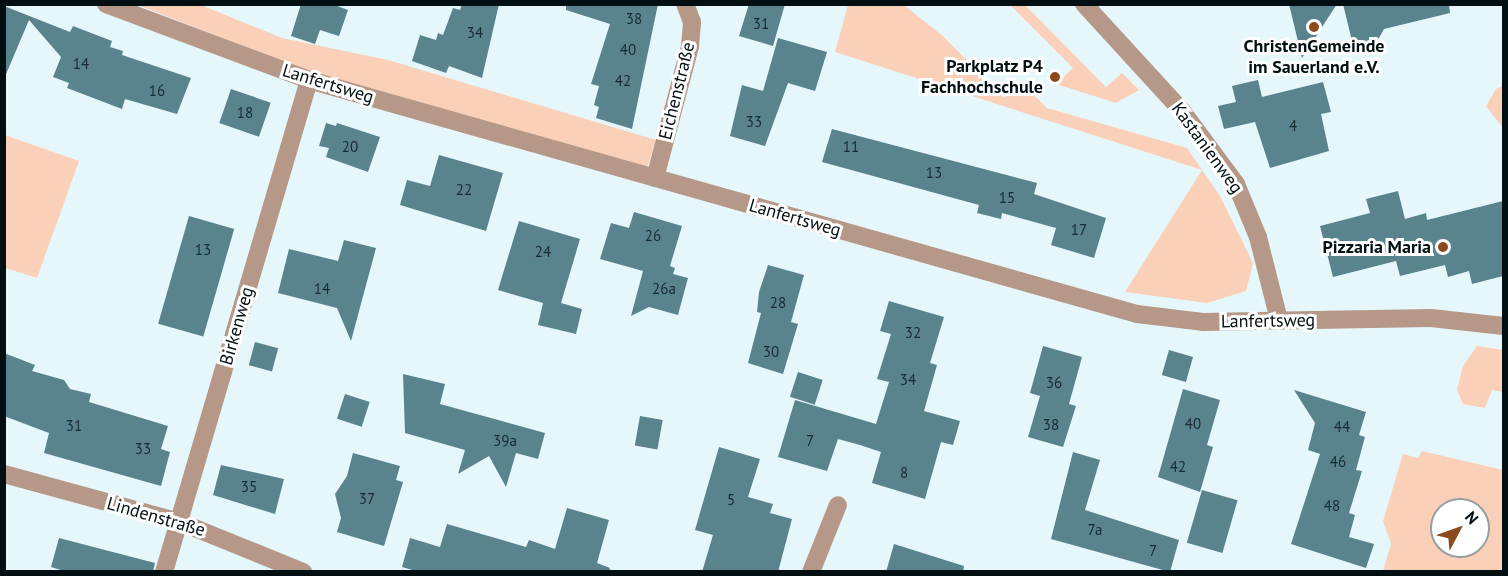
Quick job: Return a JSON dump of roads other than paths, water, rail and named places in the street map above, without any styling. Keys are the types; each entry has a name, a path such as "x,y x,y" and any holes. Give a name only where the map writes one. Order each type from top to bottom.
{"street":[{"name":"Lanfertsweg","path":"106,4 309,80 1137,314 1203,322 1431,318 1503,326"},
{"name":"Eichenstraße","path":"655,178 690,46 692,22 685,4"},
{"name":"Kastanienweg","path":"1084,4 1182,111 1236,184 1258,237 1279,320"},
{"name":"Birkenweg","path":"164,572 309,80"},
{"name":"Lindenstraße","path":"4,474 180,522 303,572"},
{"path":"811,572 838,505"}],"place":[{"name":"ChristenGemeinde im Sauerland e.V.","path":"1314,27"},
{"name":"Parkplatz P4 Fachhochschule","path":"1055,77"},
{"name":"Pizzaria Maria","path":"1443,247"}]}
